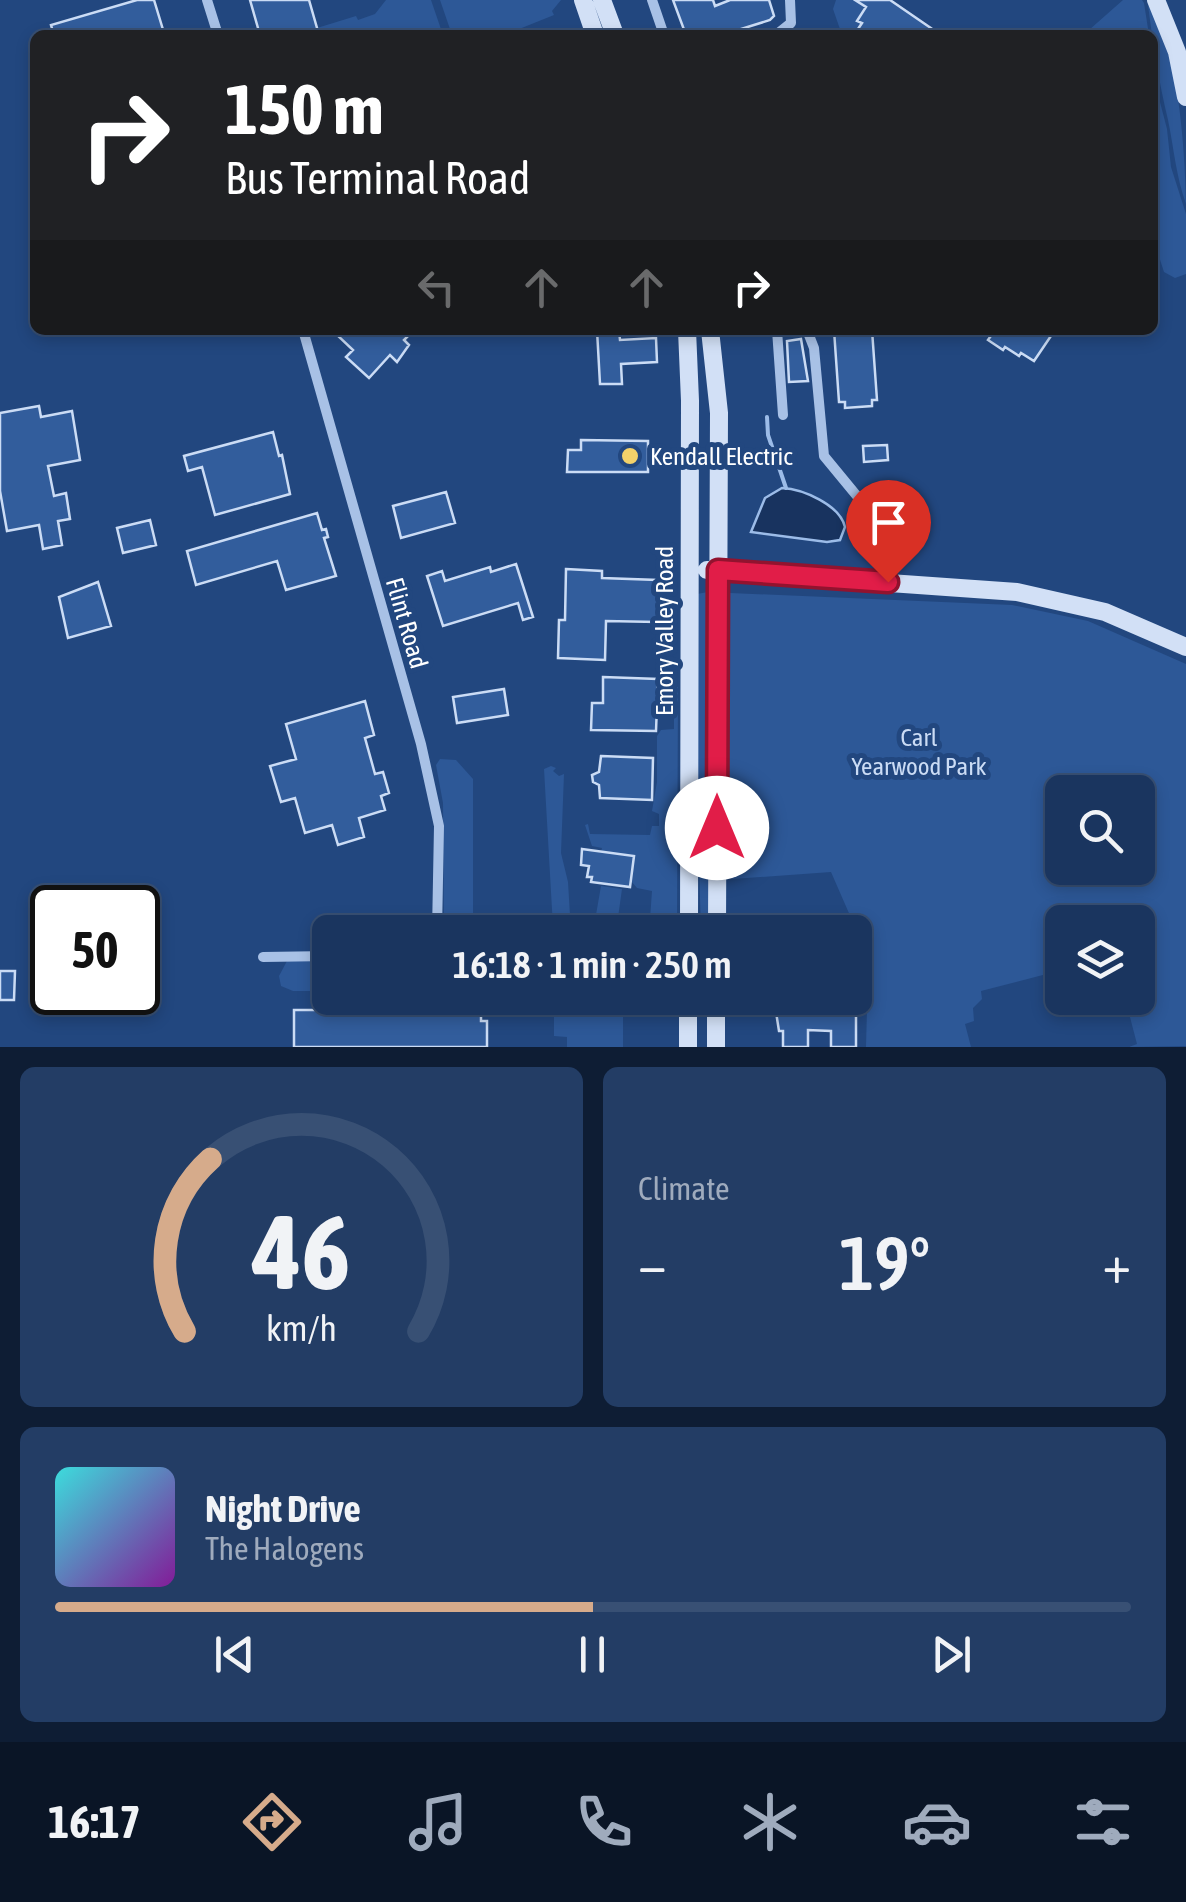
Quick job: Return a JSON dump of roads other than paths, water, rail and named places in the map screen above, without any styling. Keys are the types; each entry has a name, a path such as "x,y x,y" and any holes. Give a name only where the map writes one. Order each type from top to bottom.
{"main road":[{"path":"583,0 593,30"},
{"path":"602,0 613,30"},
{"path":"1156,0 1177,52 1186,98"},
{"name":"Emory Valley Road","path":"686,335 690,401 688,915"},
{"path":"711,335 719,413 717,915"},
{"path":"689,570 1002,590 1105,612 1186,646"},
{"path":"688,1015 688,1047"},
{"path":"716,1015 716,1047"}],"street":[{"path":"207,0 216,30"},
{"path":"652,0 662,30"},
{"path":"782,30 791,23 790,0"},
{"name":"Flint Road","path":"304,335 436,808 440,826 437,915"},
{"path":"777,335 783,415"},
{"path":"809,335 814,348 824,456 884,530 890,549 888,582"},
{"path":"263,957 312,956"}],"waterway":[{"path":"767,417 768,435 786,488"}],"place":[{"name":"Kendall Electric","path":"630,456"}],"park label":[{"name":"Carl Yearwood Park","path":"919,752"}]}
